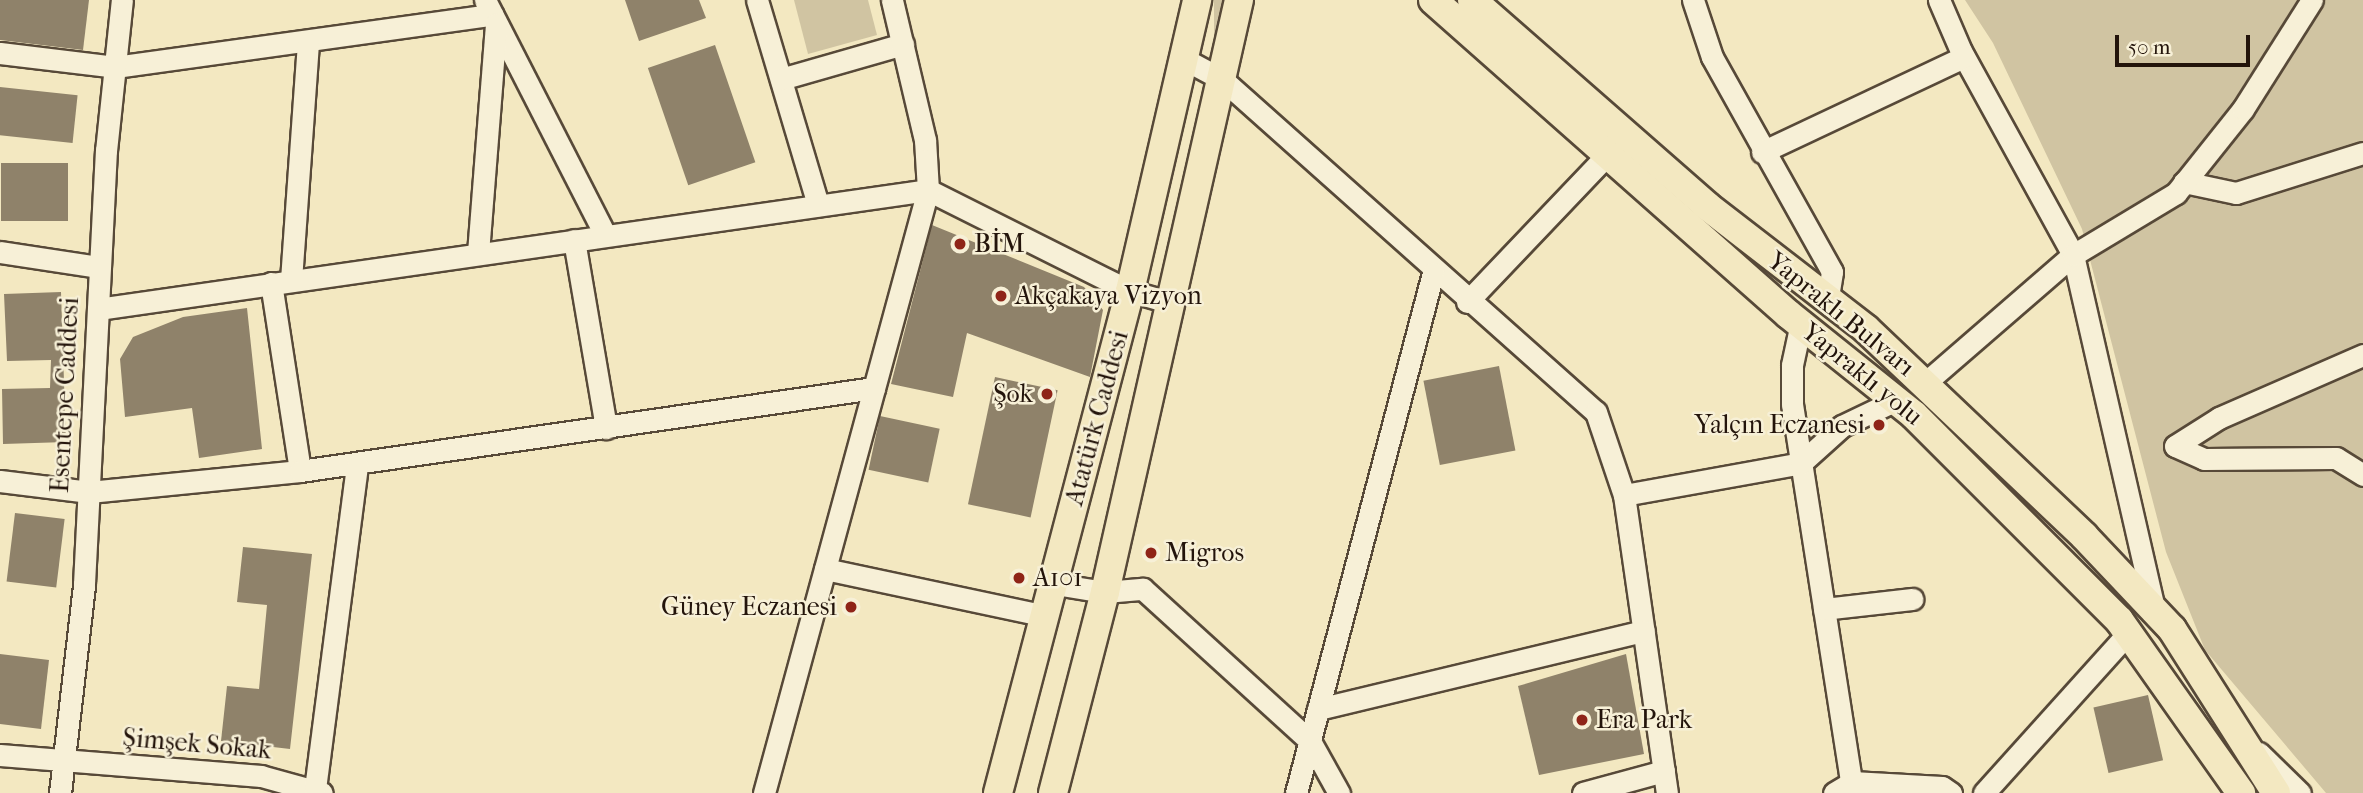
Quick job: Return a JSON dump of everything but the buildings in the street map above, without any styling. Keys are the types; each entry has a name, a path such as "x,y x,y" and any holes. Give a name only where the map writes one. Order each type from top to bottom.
{"main road":[{"name":"Atatürk Caddesi","path":"998,793 1130,291 1197,0"},
{"name":"Atatürk Caddesi","path":"1053,793 1105,592 1239,0"},
{"path":"1233,30 1252,0"},
{"name":"Yapraklı yolu","path":"1433,0 1800,323 1898,399 2129,632 2241,793"},
{"name":"Yapraklı Bulvarı","path":"1472,0 1707,206 1823,295 1925,383 2152,605 2276,793"},
{"path":"1800,323 1823,295"}],"street":[{"name":"Esentepe Caddesi","path":"60,793 89,492 99,267 122,0"},
{"path":"757,0 818,205"},
{"path":"764,793 928,190 925,140 892,0"},
{"path":"1693,0 1712,57 1762,152 1832,272 1823,295"},
{"path":"1939,0 1964,57 2073,255 2152,605"},
{"path":"1925,383 2073,255 2184,182 2243,109 2312,0"},
{"path":"0,53 115,66 309,44 491,12"},
{"path":"491,12 605,235"},
{"path":"478,253 491,12"},
{"path":"300,471 281,281 309,44"},
{"path":"780,79 903,44"},
{"path":"1762,152 1964,57"},
{"path":"1184,59 1223,80 1433,273 1596,412 1624,495 1667,793"},
{"path":"2184,182 2236,193 2363,153"},
{"path":"1467,302 1607,155"},
{"path":"98,309 928,190 1130,291 1172,303"},
{"path":"574,240 606,428"},
{"path":"0,252 99,267"},
{"path":"1296,793 1433,273"},
{"path":"1800,323 1792,378 1801,463 1824,609 1846,789 1942,787 1951,793"},
{"path":"2363,355 2219,418 2175,446 2204,460 2336,458 2363,475"},
{"path":"0,481 89,492 357,465 874,388"},
{"path":"1624,495 1801,463 1842,426 1898,399"},
{"path":"319,791 357,465"},
{"path":"825,569 1046,616"},
{"path":"1055,584 1105,592 1143,589 1310,741 1339,793"},
{"path":"1824,609 1912,598"},
{"path":"1318,709 1644,631"},
{"path":"1984,793 2129,632"},
{"path":"2237,731 2300,793"},
{"name":"Şimşek Sokak","path":"0,755 261,776 319,791"},
{"path":"1583,793 1664,771"}],"shaded area":[{"path":"794,0 868,0 877,35 808,54"},
{"path":"1214,0 1226,0 1226,51 1214,51"},
{"path":"1965,0 2363,0 2363,793 2326,793 2205,650 2166,552 2082,229 1993,43"}],"place":[{"name":"BİM","path":"960,244"},
{"name":"Akçakaya Vizyon","path":"1001,296"},
{"name":"Şok","path":"1047,394"},
{"name":"Yalçın Eczanesi","path":"1879,425"},
{"name":"Migros","path":"1151,553"},
{"name":"A101","path":"1019,578"},
{"name":"Güney Eczanesi","path":"851,607"},
{"name":"Era Park","path":"1582,720"}]}
